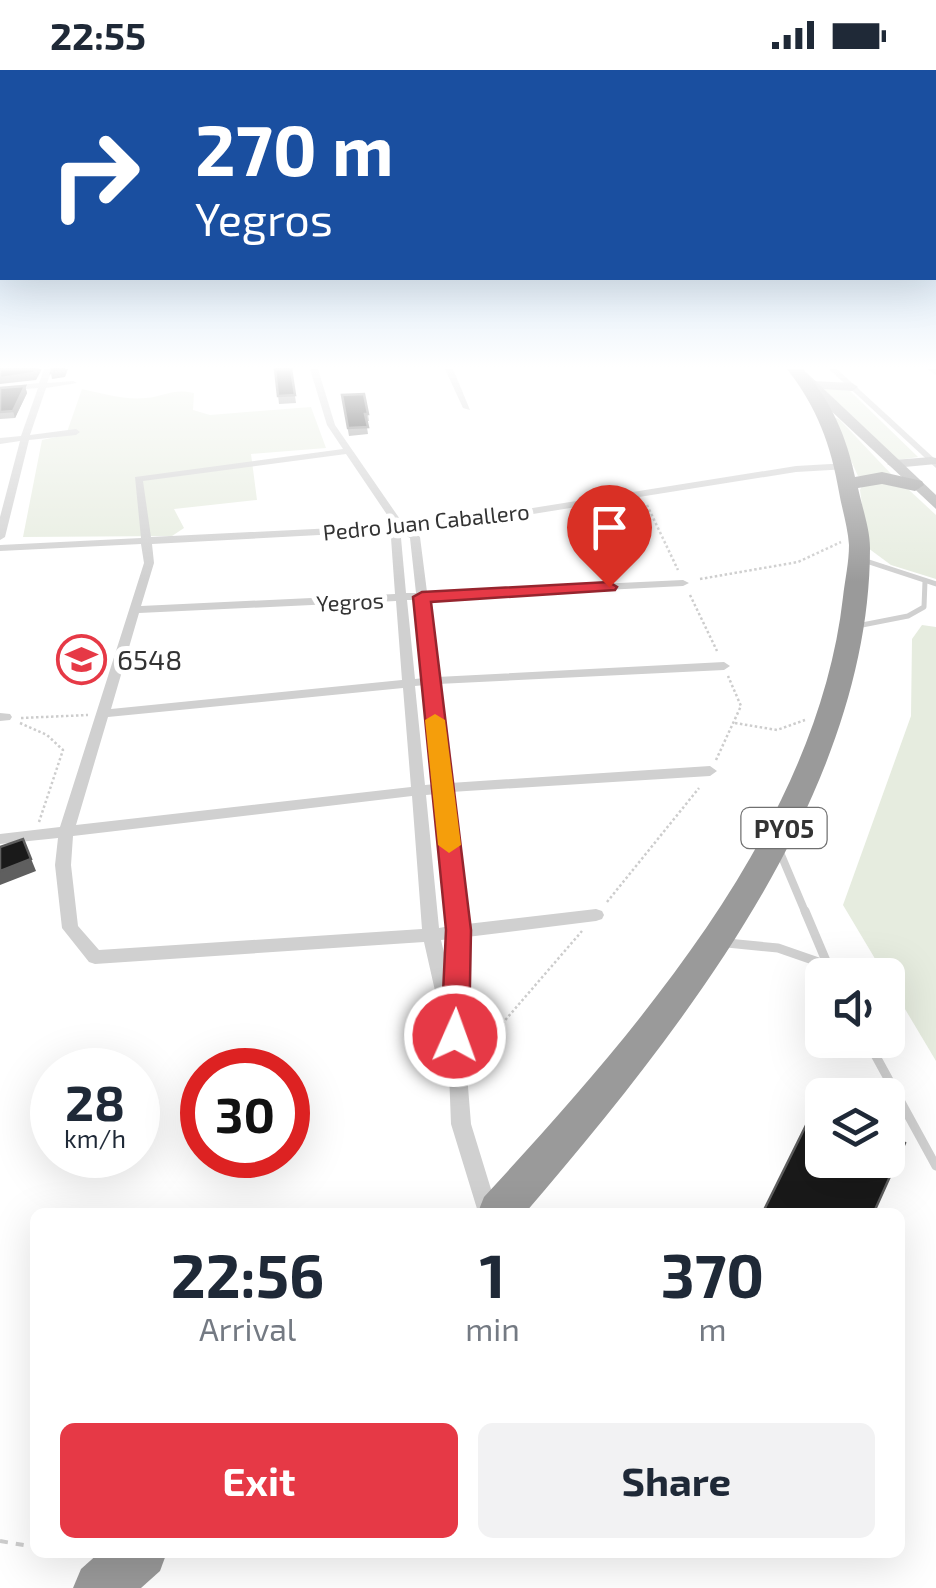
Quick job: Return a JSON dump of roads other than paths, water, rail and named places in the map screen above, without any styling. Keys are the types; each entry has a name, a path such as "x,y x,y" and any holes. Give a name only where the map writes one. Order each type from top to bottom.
{"highway":[{"name":"PY05","path":"503,1208 595,1103 706,958 776,844 812,770 836,708 858,626 863,560 862,528 852,475 834,440"},
{"path":"852,475 915,484"},
{"path":"100,1588 134,1558"}],"main road":[{"path":"869,440 936,504"},
{"path":"894,464 934,463"}],"street":[{"path":"0,537 25,440"},
{"path":"341,440 401,528 416,537 458,930 455,1036 461,1124 487,1208"},
{"path":"909,440 934,463"},
{"path":"348,451 138,480 149,564 66,833 63,866 70,928 95,958 431,935 596,915"},
{"name":"Pedro Juan Caballero","path":"0,548 401,528 470,521 796,470 852,475"},
{"path":"401,528 396,538 431,935 455,1036"},
{"name":"Yegros","path":"136,610 684,582"},
{"path":"102,714 431,680 724,666"},
{"path":"0,839 443,788 710,771"}],"lane":[{"path":"863,560 936,584"},
{"path":"858,626 908,616 924,607 926,580"},
{"path":"776,844 824,958"},
{"path":"706,958 727,943 766,944 808,958"},
{"path":"877,1058 936,1166"}],"place":[{"name":"6548","path":"82,659"}]}
